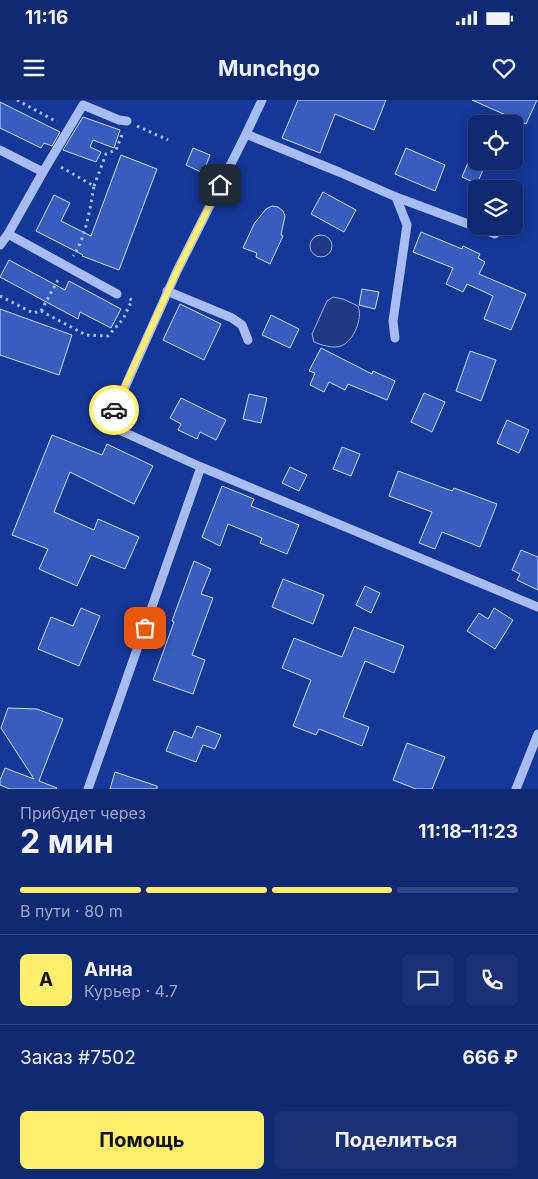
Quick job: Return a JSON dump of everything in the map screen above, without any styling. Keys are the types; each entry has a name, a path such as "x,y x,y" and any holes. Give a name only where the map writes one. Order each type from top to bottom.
{"street":[{"path":"262,100 168,291 108,424 201,467 538,607"},
{"path":"0,245 83,105 119,120 127,121"},
{"path":"246,134 396,197 468,224"},
{"path":"0,150 43,172"},
{"path":"395,338 393,321 406,225 396,197"},
{"path":"8,234 117,294"},
{"path":"168,291 242,324 248,340"},
{"path":"88,789 201,467"},
{"path":"516,789 538,734"}],"path":[{"path":"17,100 69,128"},
{"path":"41,311 66,266 77,251 88,220 94,186 106,154 116,150 127,121 168,140"},
{"path":"49,161 94,186"},
{"path":"0,296 33,313 41,311 86,335 108,336 124,320 132,300 117,294"}],"water":[{"path":"321,235 329,238 332,246 329,254 321,257 313,254 310,246 313,238"},
{"path":"333,297 343,299 358,306 359,311 358,323 350,339 341,346 335,347 314,342 312,334 327,301"}],"building":[{"path":"298,100 386,100 374,130 335,114 320,153 282,138"},
{"path":"472,100 537,100 526,124 523,123 523,115 506,115"},
{"path":"0,102 60,132 52,146 44,143 41,148 0,128"},
{"path":"83,117 120,130 114,148 93,140 90,147 101,152 96,162 63,150"},
{"path":"193,148 210,155 203,173 186,165"},
{"path":"406,148 445,165 435,191 395,174"},
{"path":"121,155 157,169 119,270 82,256 36,231 54,195 70,203 61,221 91,236"},
{"path":"468,163 468,170 483,170 479,180 468,180 462,177"},
{"path":"323,192 356,210 344,232 311,214"},
{"path":"272,206 278,207 285,216 281,235 283,236 270,264 256,257 257,253 243,248 254,224 266,209"},
{"path":"421,232 462,249 463,246 480,254 478,258 485,262 479,274 526,294 511,330 484,319 493,296 467,284 463,292 446,284 453,268 413,252"},
{"path":"9,260 65,290 69,281 121,309 111,328 80,312 78,319 0,277"},
{"path":"362,289 379,292 375,309 359,305"},
{"path":"180,304 221,324 204,360 163,340"},
{"path":"0,309 72,335 59,375 0,355"},
{"path":"271,315 299,329 290,348 262,335"},
{"path":"321,348 372,374 373,371 395,381 387,400 348,384 345,390 329,382 324,392 310,385 315,373 309,371"},
{"path":"470,351 496,360 481,401 456,391"},
{"path":"424,393 445,402 432,432 411,422"},
{"path":"249,394 267,398 261,423 243,419"},
{"path":"181,398 226,420 216,440 200,432 197,439 178,430 181,424 170,418"},
{"path":"507,420 529,430 519,453 497,443"},
{"path":"52,435 102,455 107,444 153,466 134,504 70,472 54,512 94,530 98,519 139,537 125,569 91,555 77,586 39,569 48,549 12,535"},
{"path":"342,447 360,454 351,476 333,469"},
{"path":"290,467 307,475 299,491 282,483"},
{"path":"398,471 452,491 454,488 497,504 480,547 442,532 435,549 419,543 432,512 389,496"},
{"path":"222,486 254,499 251,506 299,525 287,554 260,543 262,538 228,524 220,546 202,537"},
{"path":"521,550 538,557 538,590 517,580 520,574 512,570"},
{"path":"194,561 211,569 201,594 213,598 192,655 205,660 193,694 153,680"},
{"path":"283,579 324,595 313,624 272,607"},
{"path":"365,586 380,593 371,613 356,605"},
{"path":"81,608 100,616 79,666 38,649 51,617 73,626"},
{"path":"494,608 513,620 495,649 467,631 479,613 488,619"},
{"path":"354,627 404,646 394,673 365,661 343,717 369,727 362,746 319,729 316,735 293,726 311,680 282,668 294,638 342,657"},
{"path":"8,708 37,709 63,719 39,781 56,789 10,789 0,785 5,768 34,779 1,728"},
{"path":"197,726 221,735 215,749 203,745 196,762 166,751 174,731 192,738"},
{"path":"407,743 445,757 432,789 416,789 393,780"},
{"path":"115,772 157,786 157,789 110,789"}],"way so far":[{"path":"114,410 108,424 201,467 145,628"}],"route":[{"path":"114,410 177,271 220,185"}]}
